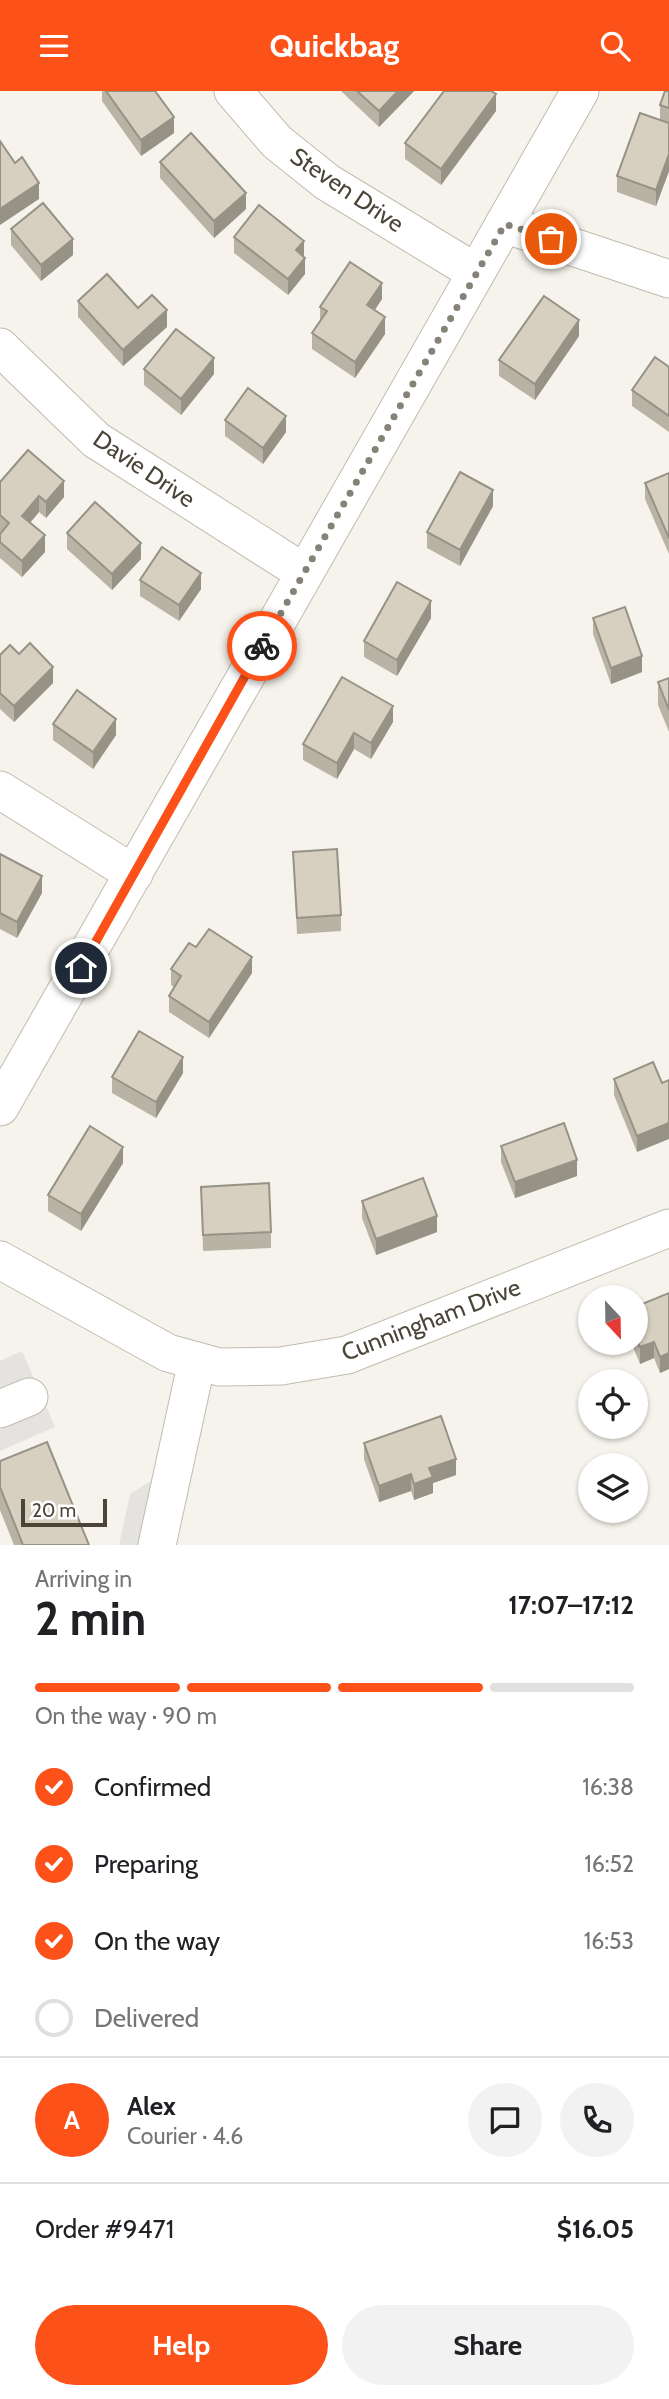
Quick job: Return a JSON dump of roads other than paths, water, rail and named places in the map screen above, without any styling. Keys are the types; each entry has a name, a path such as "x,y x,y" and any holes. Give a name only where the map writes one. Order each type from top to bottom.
{"street":[{"name":"Steven Drive","path":"233,91 277,142 327,183 475,272"},
{"path":"0,1107 580,91"},
{"path":"505,224 669,279"},
{"name":"Davie Drive","path":"0,347 96,440 303,572"},
{"path":"0,790 134,874"},
{"name":"Cunningham Drive","path":"0,1260 168,1353 219,1367 281,1366 347,1355 669,1228"},
{"path":"157,1545 197,1361"}]}
